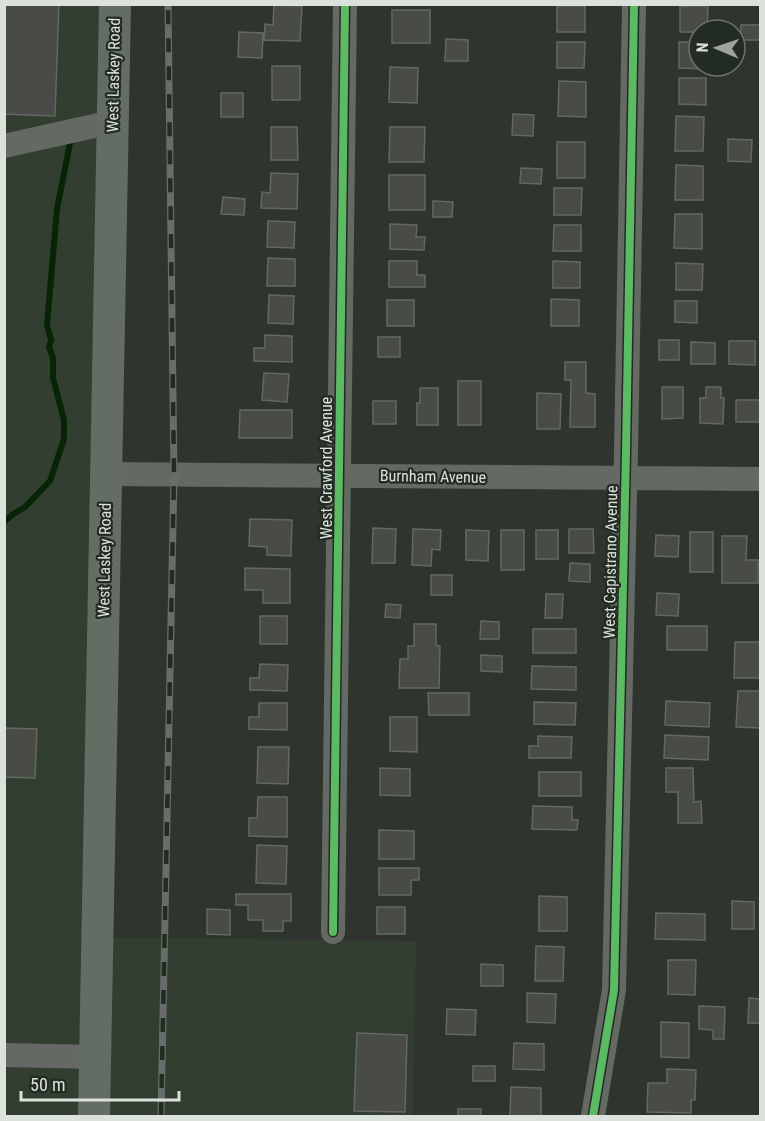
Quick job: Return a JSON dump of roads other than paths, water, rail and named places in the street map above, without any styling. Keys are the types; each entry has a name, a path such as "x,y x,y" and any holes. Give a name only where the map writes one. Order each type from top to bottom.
{"main road":[{"name":"West Laskey Road","path":"94,1116 115,4"}],"street":[{"name":"West Crawford Avenue","path":"333,932 345,4"},
{"name":"West Capistrano Avenue","path":"593,1116 614,990 634,6"},
{"path":"4,146 112,122"},
{"name":"Burnham Avenue","path":"106,474 760,479"},
{"path":"4,1056 95,1057"}],"waterway":[{"path":"4,522 25,507 50,481 64,439 64,420 53,378 53,358 49,347 51,340 47,325 57,209 70,143"}],"railway":[{"path":"161,1116 174,475 168,4"}]}
